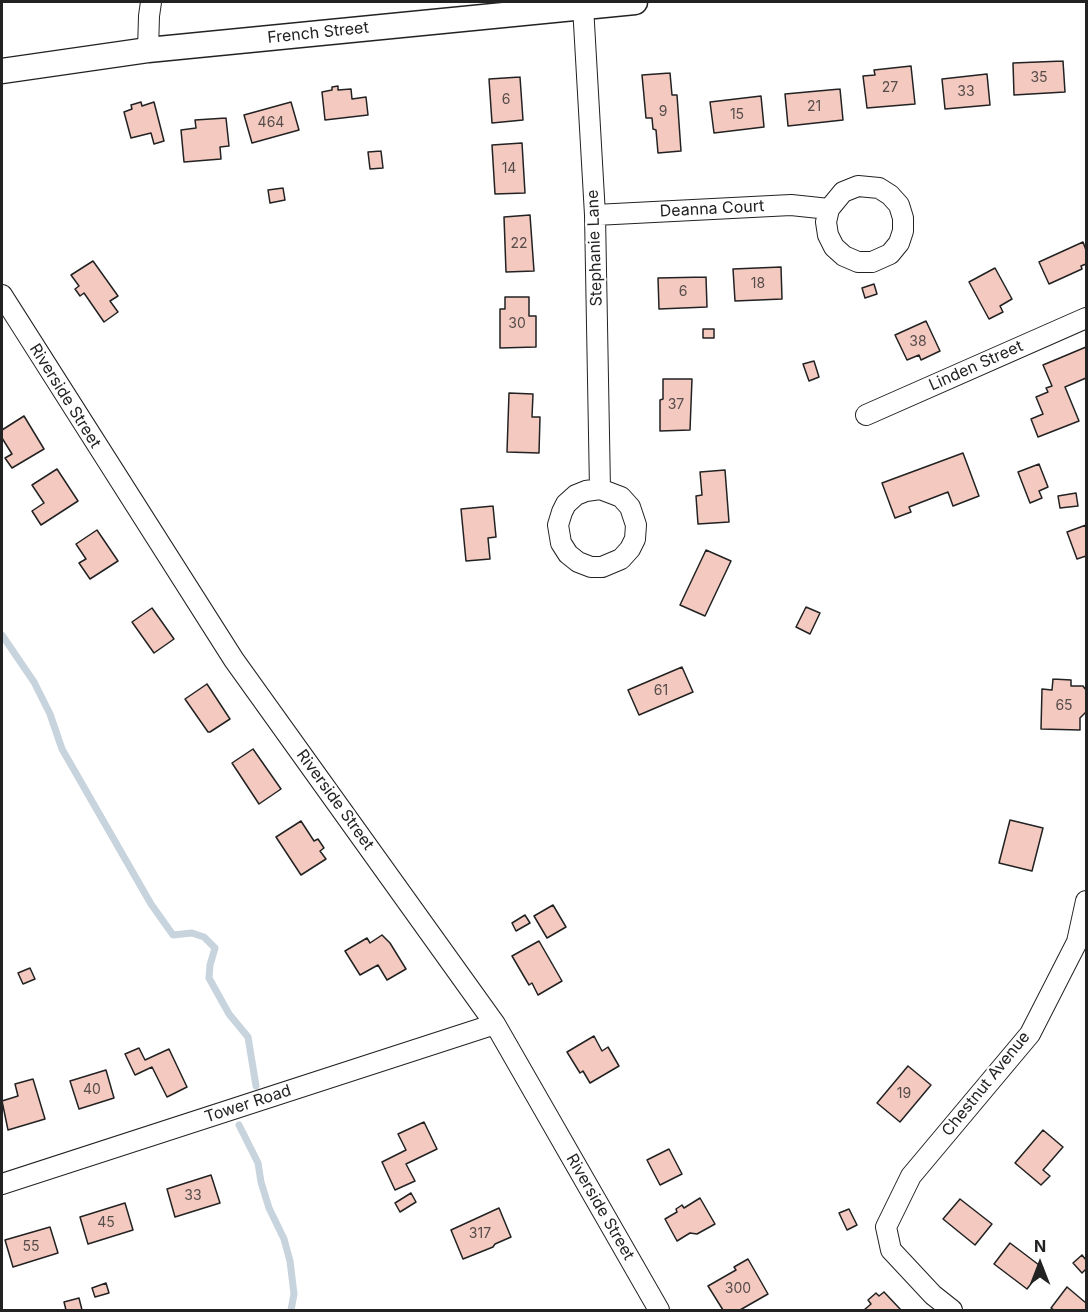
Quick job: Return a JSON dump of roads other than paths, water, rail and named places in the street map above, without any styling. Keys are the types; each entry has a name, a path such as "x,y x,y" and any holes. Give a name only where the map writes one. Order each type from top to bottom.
{"street":[{"path":"148,50 148,16 151,2"},
{"name":"French Street","path":"2,71 148,50 635,2"},
{"name":"Stephanie Lane","path":"583,6 595,215 600,489"},
{"name":"Deanna Court","path":"595,215 791,205 829,208"},
{"name":"Riverside Street","path":"2,295 234,660 495,1024 659,1311"},
{"name":"Linden Street","path":"866,415 1086,318"},
{"name":"Chestnut Avenue","path":"952,1311 933,1295 891,1250 886,1227 911,1176 1030,1034 1082,943 1086,901"},
{"name":"Tower Road","path":"2,1184 495,1024"}],"waterway":[{"path":"2,635 34,682 50,714 62,749 151,904 173,935 192,933 204,937 215,948 209,978 229,1014 248,1037 256,1086"},
{"path":"239,1125 258,1163 269,1208 284,1239 290,1261 294,1294 291,1310"}]}
